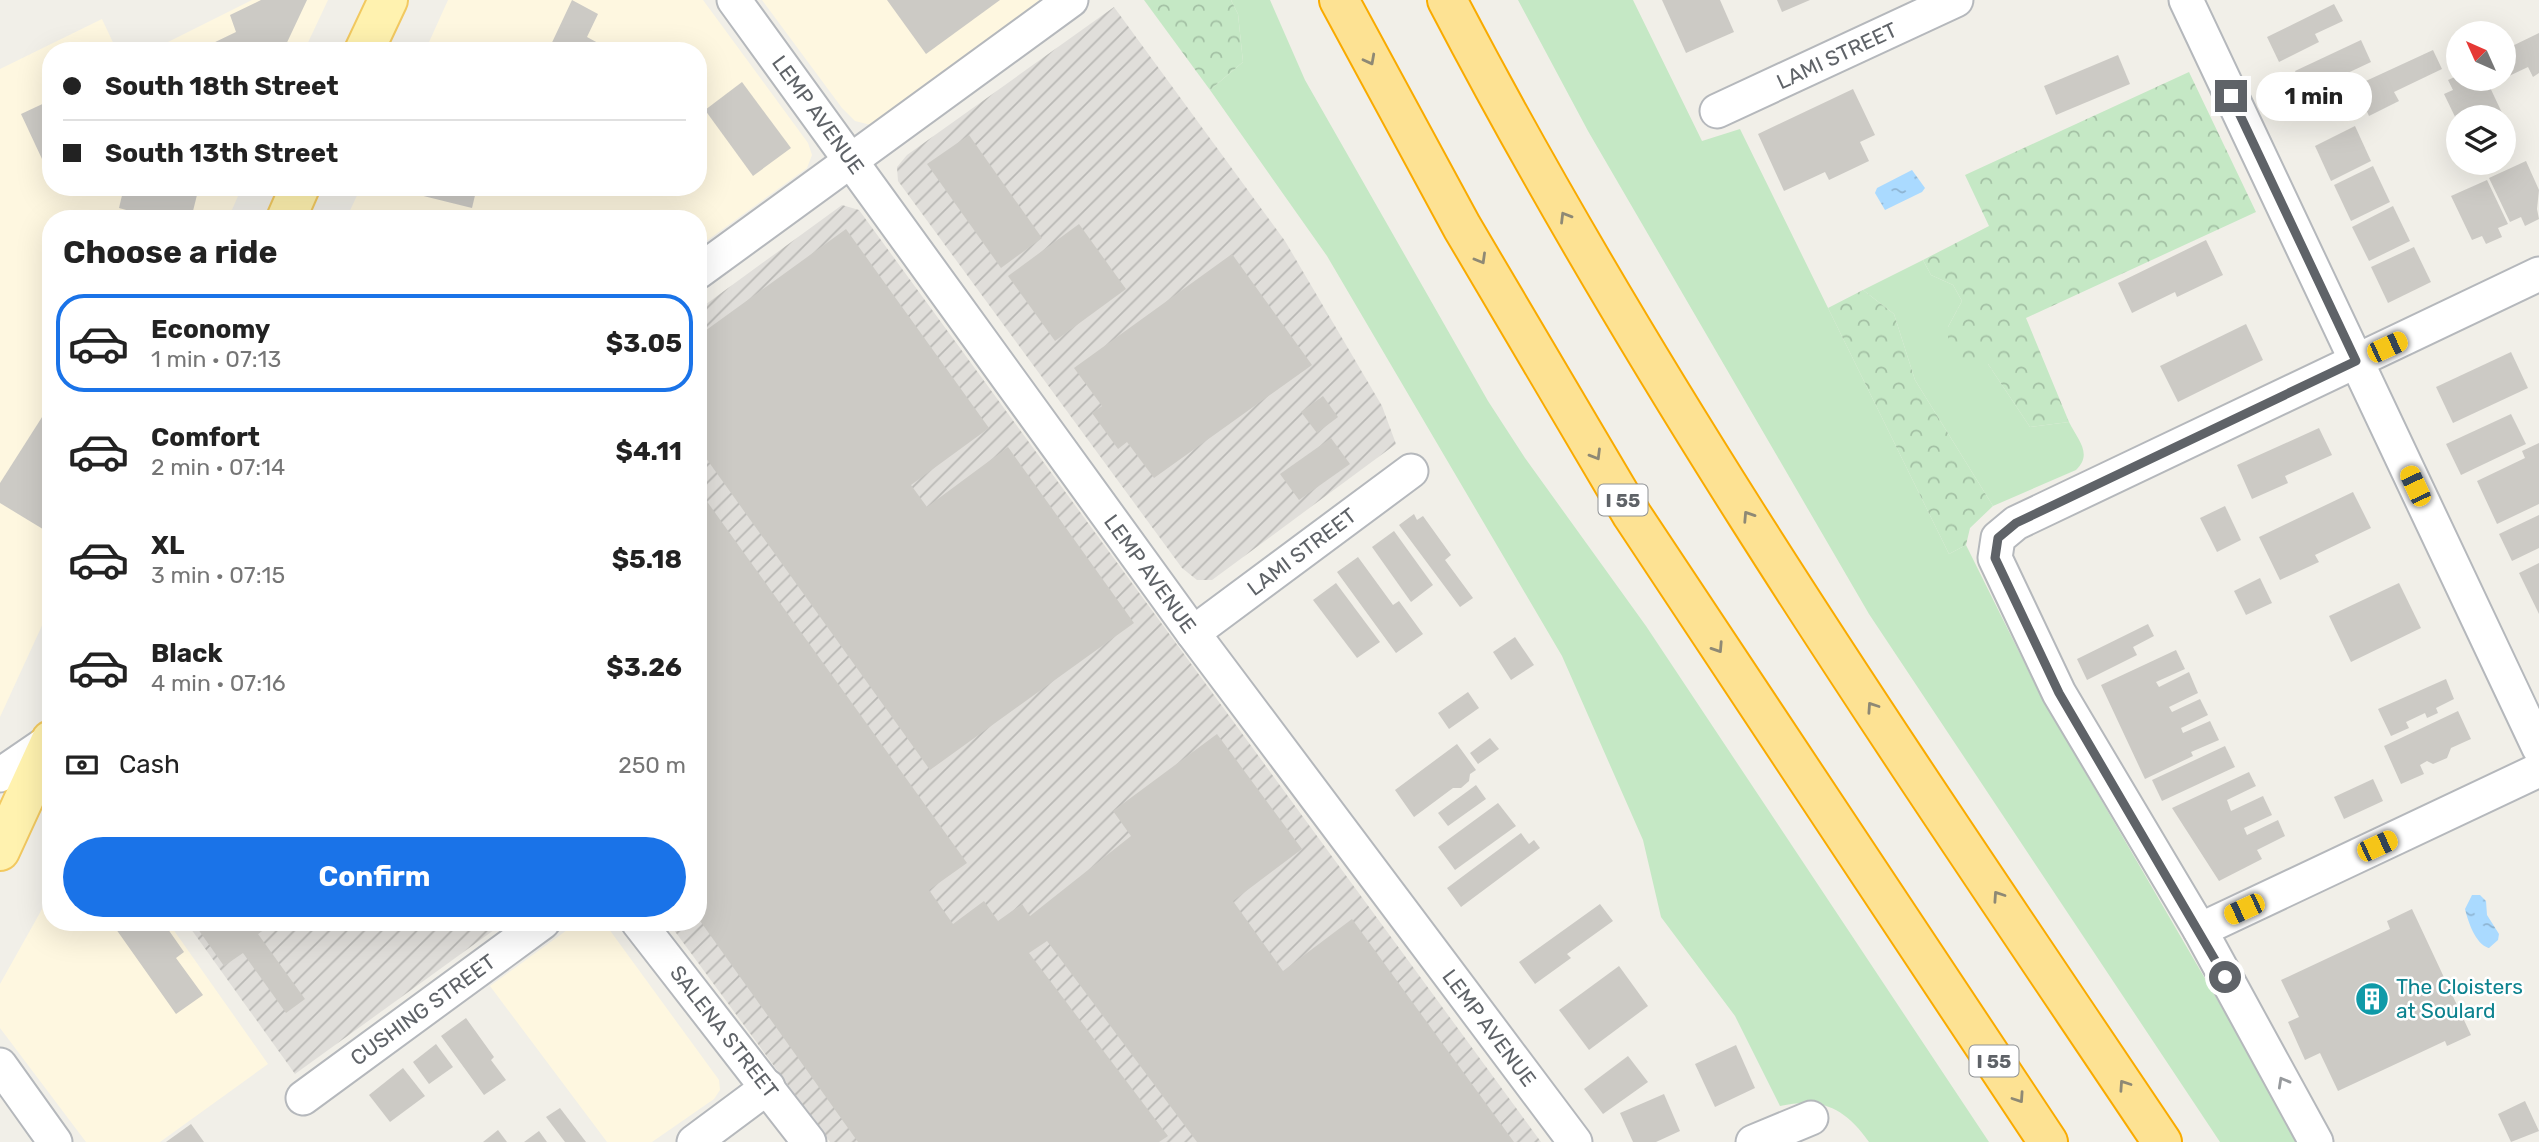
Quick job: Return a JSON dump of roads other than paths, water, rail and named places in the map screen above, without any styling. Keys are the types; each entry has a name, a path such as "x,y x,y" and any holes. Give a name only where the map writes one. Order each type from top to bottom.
{"highway":[{"name":"I 55","path":"1339,0 1462,227 1632,515 2048,1142"},
{"path":"1447,0 1558,205 1727,483 1822,632 2162,1142"}],"main road":[{"path":"368,42 385,2"},
{"path":"0,851 42,760"}],"street":[{"name":"LEMP AVENUE","path":"734,0 1193,633 1575,1142"},
{"path":"707,265 1071,0"},
{"name":"LAMI STREET","path":"1717,111 1956,0"},
{"path":"2186,0 2539,748"},
{"path":"2316,1142 2200,930 2059,693 1995,558 1998,538 2016,523 2539,274"},
{"name":"LAMI STREET","path":"1193,633 1411,471"},
{"path":"0,775 42,746"},
{"path":"2200,930 2539,770"},
{"name":"CUSHING STREET","path":"303,1098 531,931"},
{"name":"SALENA STREET","path":"645,931 809,1142"},
{"path":"0,1065 55,1142"},
{"path":"694,1142 768,1087"},
{"path":"1753,1142 1811,1118"}],"water":[{"path":"1912,170 1925,188 1885,210 1875,193 1877,188"},
{"path":"2472,895 2480,895 2486,901 2487,915 2499,934 2498,940 2489,948 2476,937 2468,920 2465,909"}],"place":[{"name":"The Cloisters at Soulard","path":"2372,999"}]}
